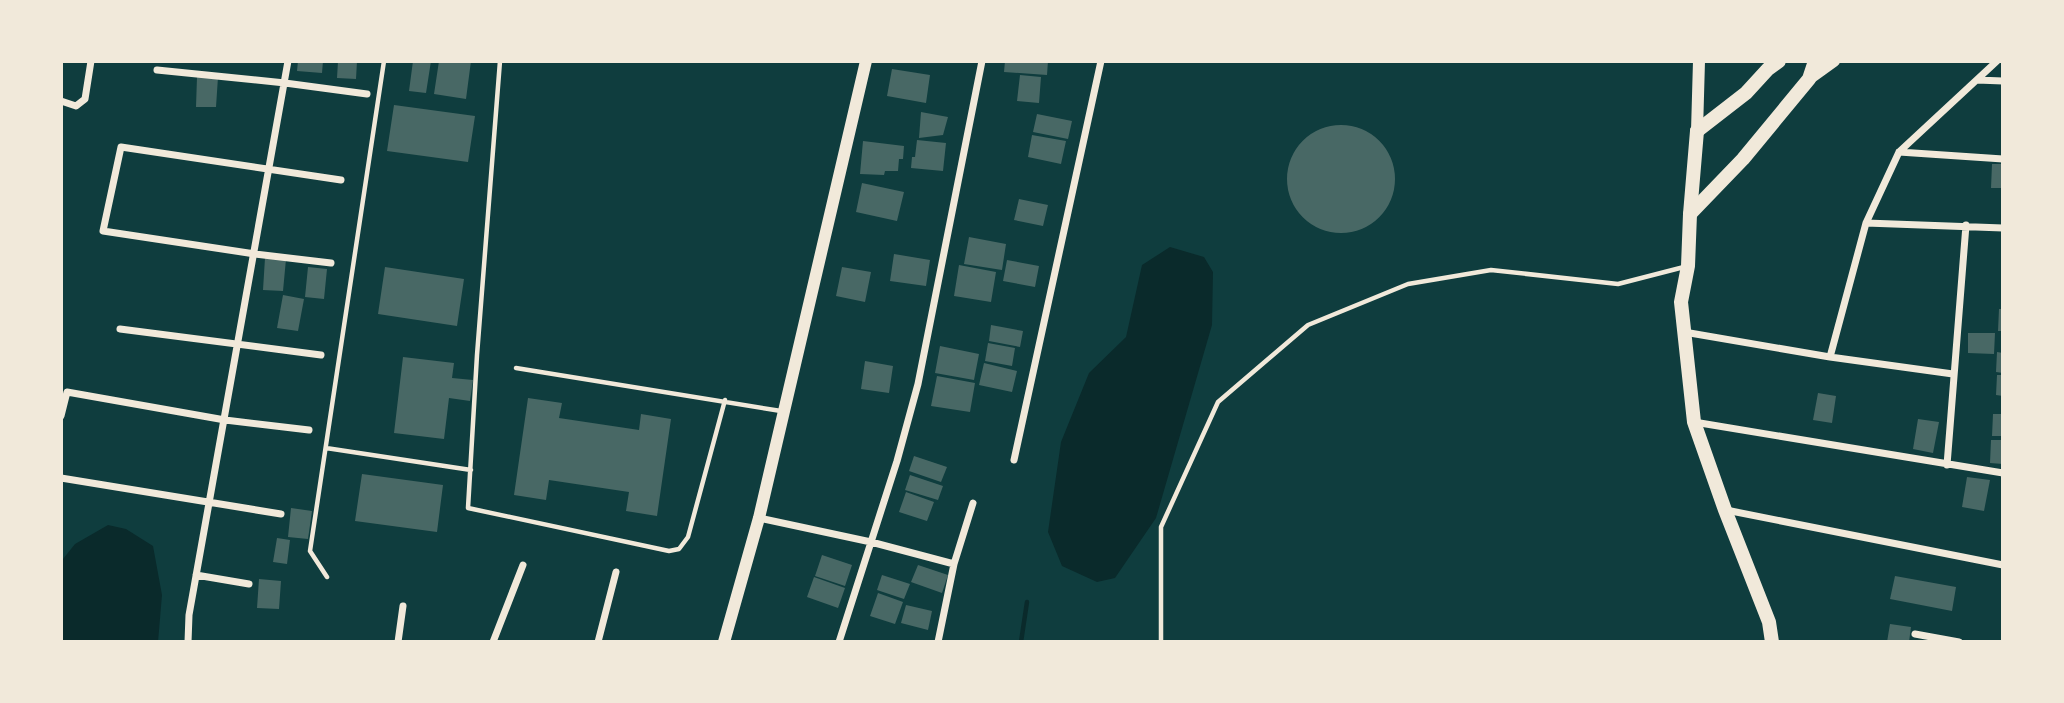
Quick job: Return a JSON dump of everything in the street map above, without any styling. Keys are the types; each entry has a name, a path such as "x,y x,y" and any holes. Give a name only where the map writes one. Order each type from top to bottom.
{"main road":[{"path":"1690,214 1743,159 1808,79 1815,61"},
{"path":"1771,64 1746,93 1697,131 1688,266 1681,302 1694,422 1769,622 1772,642"}],"street":[{"path":"61,101 76,106 85,99 91,61"},
{"path":"188,642 189,615 288,61"},
{"path":"724,642 759,518 866,61"},
{"path":"839,642 872,542 918,384 982,61"},
{"path":"1014,460 1101,61"},
{"path":"1697,131 1699,61"},
{"path":"1808,79 1834,61"},
{"path":"1830,357 1867,223 1899,152 1997,61"},
{"path":"157,70 367,94"},
{"path":"1976,80 2003,80"},
{"path":"331,263 103,231 121,147 341,180"},
{"path":"1899,152 2003,159"},
{"path":"1867,223 2003,228"},
{"path":"1947,465 1966,225"},
{"path":"120,329 321,355"},
{"path":"1685,332 1830,357 1953,374"},
{"path":"61,416 67,392 225,419 309,430"},
{"path":"1694,422 2003,473"},
{"path":"61,478 281,514"},
{"path":"938,642 954,564 973,503"},
{"path":"1725,510 2003,565"},
{"path":"759,518 872,542 954,564"},
{"path":"493,642 523,565"},
{"path":"598,642 616,572"},
{"path":"196,575 249,584"},
{"path":"398,642 404,606"},
{"path":"1915,634 1959,642"}],"lane":[{"path":"327,577 310,551 384,61"},
{"path":"500,61 468,508 669,551 678,549 688,537 725,400"},
{"path":"1161,642 1161,527 1218,402 1308,325 1408,284 1491,270 1618,284 1688,266"},
{"path":"516,368 784,411"},
{"path":"326,447 471,470"}],"water":[{"path":"1170,247 1204,257 1213,272 1212,325 1156,518 1115,578 1097,582 1062,566 1048,532 1061,442 1089,373 1126,337 1142,265"},
{"path":"108,525 126,529 153,546 162,595 158,642 61,642 63,559 75,544"}],"building":[{"path":"298,61 323,61 322,73 297,71"},
{"path":"338,61 357,61 356,79 337,78"},
{"path":"413,61 431,61 426,93 409,91"},
{"path":"439,61 471,61 466,99 434,94"},
{"path":"1005,61 1048,61 1047,75 1004,72"},
{"path":"892,69 930,75 926,103 887,96"},
{"path":"1020,75 1041,77 1039,103 1017,101"},
{"path":"197,77 218,77 216,107 196,107"},
{"path":"394,105 475,116 468,162 387,151"},
{"path":"921,112 948,117 943,135 919,138"},
{"path":"1037,114 1072,121 1068,139 1033,132"},
{"path":"1341,125 1362,129 1379,141 1391,158 1395,179 1391,200 1379,217 1362,229 1341,233 1320,229 1303,217 1291,200 1287,179 1291,158 1303,141 1320,129"},
{"path":"1032,135 1066,141 1061,164 1028,157"},
{"path":"917,140 946,143 943,171 911,168"},
{"path":"863,141 904,146 898,171 885,171 884,175 860,174"},
{"path":"1992,164 2003,164 2003,188 1991,188"},
{"path":"862,183 904,192 897,221 856,212"},
{"path":"1019,199 1048,205 1043,226 1014,220"},
{"path":"969,237 1006,244 1002,270 964,264"},
{"path":"894,254 930,260 926,286 890,281"},
{"path":"265,258 286,259 283,291 263,290"},
{"path":"1007,260 1039,266 1035,287 1003,281"},
{"path":"959,265 996,272 991,302 954,296"},
{"path":"308,267 327,269 324,299 305,297"},
{"path":"385,267 464,279 457,326 378,314"},
{"path":"842,267 871,272 865,302 836,296"},
{"path":"283,295 304,299 298,331 277,328"},
{"path":"1999,309 2003,309 2003,331 1998,331"},
{"path":"991,325 1023,331 1020,347 989,341"},
{"path":"1968,333 1995,333 1994,354 1968,353"},
{"path":"988,343 1015,348 1012,366 985,361"},
{"path":"940,346 979,354 974,380 935,373"},
{"path":"1997,352 2003,353 2003,373 1996,372"},
{"path":"403,357 454,363 452,378 473,380 470,401 449,398 444,439 394,433"},
{"path":"865,361 893,366 889,393 861,389"},
{"path":"984,363 1017,371 1012,392 979,385"},
{"path":"1997,375 2003,375 2003,396 1996,395"},
{"path":"937,376 975,383 970,412 931,406"},
{"path":"1818,393 1836,396 1832,423 1813,420"},
{"path":"528,398 562,403 559,418 639,430 641,414 671,419 657,516 626,511 629,492 549,480 546,500 514,495"},
{"path":"1993,414 2003,414 2003,436 1992,436"},
{"path":"1918,419 1939,422 1933,453 1913,449"},
{"path":"1991,440 2003,440 2003,464 1990,463"},
{"path":"914,456 947,467 941,482 909,471"},
{"path":"362,474 443,485 437,532 355,521"},
{"path":"910,475 943,486 938,500 905,490"},
{"path":"1967,477 1990,480 1984,511 1962,507"},
{"path":"906,492 934,502 927,521 899,512"},
{"path":"291,508 312,511 308,539 288,537"},
{"path":"277,538 290,540 287,564 273,562"},
{"path":"822,555 852,565 845,586 815,576"},
{"path":"918,565 948,575 942,593 911,582"},
{"path":"882,575 910,584 904,599 877,590"},
{"path":"1895,576 1956,587 1952,611 1890,599"},
{"path":"814,577 845,588 838,608 807,597"},
{"path":"259,579 281,581 279,609 257,608"},
{"path":"878,593 903,602 895,624 870,616"},
{"path":"906,605 932,611 928,630 901,623"},
{"path":"1890,624 1911,627 1909,642 1887,642"}],"waterway":[{"path":"1021,642 1027,602"}]}
